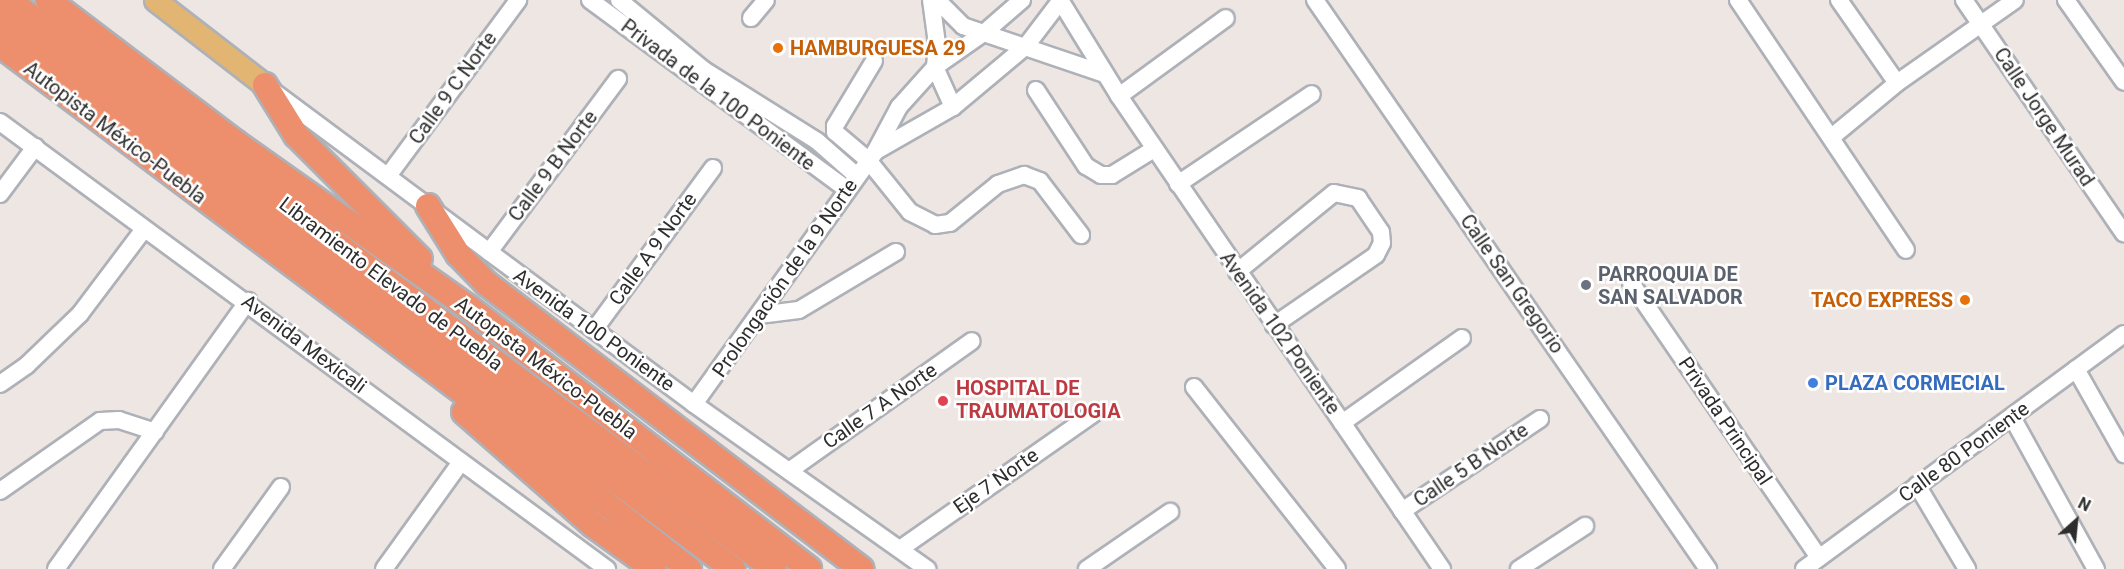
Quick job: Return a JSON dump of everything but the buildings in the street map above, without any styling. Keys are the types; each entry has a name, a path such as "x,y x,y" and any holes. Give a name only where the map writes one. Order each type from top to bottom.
{"highway":[{"name":"Libramiento Elevado de Puebla","path":"8,0 774,569"},
{"name":"Autopista México-Puebla","path":"48,0 235,142 468,307 809,569"},
{"name":"Libramiento Elevado de Puebla","path":"0,18 733,569"},
{"name":"Autopista México-Puebla","path":"0,45 170,177 404,348 689,569"},
{"path":"0,64 140,164 170,177"},
{"path":"264,85 296,135 468,307"},
{"path":"428,206 459,254 502,295 862,569"},
{"path":"256,240 374,336 593,525 654,569"}],"main road":[{"path":"155,0 264,85"}],"street":[{"name":"Calle 9 C Norte","path":"388,176 518,0"},
{"name":"Privada de la 100 Poniente","path":"590,0 851,183"},
{"name":"Privada de la 100 Poniente","path":"619,0 704,70 817,141 851,183"},
{"path":"751,18 766,0"},
{"path":"931,0 937,44 935,67 953,106"},
{"path":"937,0 954,20 1105,74"},
{"path":"985,32 1022,0"},
{"path":"1026,46 1061,0"},
{"name":"Avenida 102 Poniente","path":"1061,0 1105,74 1154,149 1442,569"},
{"name":"Calle San Gregorio","path":"1315,0 1708,569"},
{"path":"1738,0 1833,136 1906,250"},
{"path":"1839,0 1897,83"},
{"name":"Calle Jorge Murad","path":"1964,0 2124,234"},
{"path":"1833,136 1897,83 2015,0"},
{"path":"2066,0 2124,82"},
{"path":"1119,96 1226,18"},
{"name":"Prolongación de la 9 Norte","path":"694,404 872,156 899,107 935,67 985,32"},
{"name":"Prolongación de la 9 Norte","path":"872,156 953,106 1026,46"},
{"path":"874,62 835,126 841,138 872,156 910,212 935,225 950,224 998,184 1024,175 1040,181 1080,235"},
{"name":"Calle 9 B Norte","path":"489,252 618,79"},
{"name":"Avenida 100 Poniente","path":"264,85 694,404 927,569"},
{"path":"1036,90 1086,166 1101,175 1112,175 1154,149"},
{"path":"1178,184 1312,94"},
{"name":"Avenida Mexicali","path":"0,122 144,229 248,301 607,569"},
{"path":"0,194 35,147"},
{"name":"Calle A 9 Norte","path":"594,330 713,168"},
{"path":"1237,272 1334,193 1358,198 1381,232 1382,243 1377,255 1274,325"},
{"path":"0,384 27,365 80,314 144,229"},
{"path":"759,315 800,310 896,252"},
{"name":"Privada Principal","path":"1631,284 1819,558"},
{"path":"56,569 248,301"},
{"name":"Calle 80 Poniente","path":"1804,569 2124,334"},
{"path":"1342,423 1462,338"},
{"name":"Calle 7 A Norte","path":"789,471 972,340"},
{"path":"2076,369 2124,454"},
{"path":"1194,387 1337,569"},
{"name":"Eje 7 Norte","path":"900,549 1093,414"},
{"path":"2012,417 2096,569"},
{"name":"Calle 5 B Norte","path":"1402,510 1540,419"},
{"path":"0,491 100,421 119,420 155,432"},
{"path":"384,569 461,462"},
{"path":"1917,485 1967,569"},
{"path":"222,569 281,487"},
{"path":"1087,569 1170,512"},
{"path":"1519,569 1585,526"}],"place":[{"name":"HAMBURGUESA 29","path":"778,48"},
{"name":"PARROQUIA DE SAN SALVADOR","path":"1586,285"},
{"name":"TACO EXPRESS","path":"1965,300"},
{"name":"PLAZA CORMECIAL","path":"1813,383"},
{"name":"HOSPITAL DE TRAUMATOLOGIA","path":"943,401"}]}
